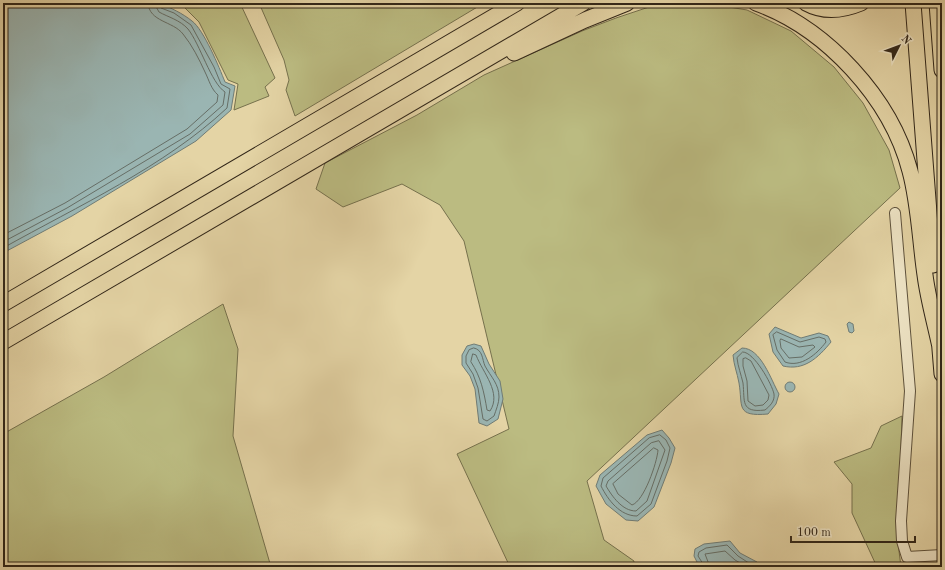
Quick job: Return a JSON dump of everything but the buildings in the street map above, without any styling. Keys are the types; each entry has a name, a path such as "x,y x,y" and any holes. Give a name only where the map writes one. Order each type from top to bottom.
{"highway":[{"path":"463,30 498,3"},
{"path":"3,304 417,61 448,35 463,30 517,3"},
{"path":"475,67 582,3"},
{"path":"3,342 452,78 627,3"},
{"path":"756,3 797,24 842,59 859,76 888,118 900,142 910,170 926,278 940,347"},
{"path":"806,3 834,10 846,9 861,3"},
{"path":"913,3 942,374"},
{"path":"937,3 942,70"}],"street":[{"path":"895,213 910,391 901,521 902,541 907,556 942,555"}],"green space":[{"path":"180,3 240,3 275,78 265,87 269,96 234,110 238,84 228,80 199,22"},
{"path":"259,3 484,3 295,116 286,90 289,80 284,60"},
{"path":"677,3 705,3 747,10 791,31 834,67 863,103 889,150 900,188 587,481 604,540 634,561 633,567 510,567 457,454 509,429 464,241 440,205 402,184 343,207 316,189 325,163 417,115 484,75 582,31 616,18 652,6"},
{"path":"223,304 238,349 233,436 271,567 3,567 3,434 104,377"},
{"path":"902,416 898,543 901,567 877,567 852,513 852,484 834,462 871,448 881,426"},
{"path":"942,562 942,567 916,567 915,565"}],"water":[{"path":"159,3 180,13 197,26 211,49 225,82 235,86 231,110 196,141 72,216 3,253 3,4"},
{"path":"849,322 853,324 854,331 852,333 849,332 847,324"},
{"path":"775,327 801,338 819,333 828,336 831,342 816,358 804,365 798,367 783,366 773,352 769,334"},
{"path":"474,344 481,346 489,364 500,381 503,399 498,419 487,426 479,423 475,389 470,376 462,365 462,355 467,346"},
{"path":"742,348 749,349 760,359 769,373 779,394 776,404 768,414 750,414 745,412 741,404 739,383 733,355"},
{"path":"788,382 792,382 794,383 794,391 788,392 785,389 785,385"},
{"path":"662,430 675,448 671,463 654,507 638,521 626,520 606,504 596,486 600,475 647,435"},
{"path":"730,541 740,553 757,562 759,567 704,567 698,564 694,556 695,549 704,544"}]}
